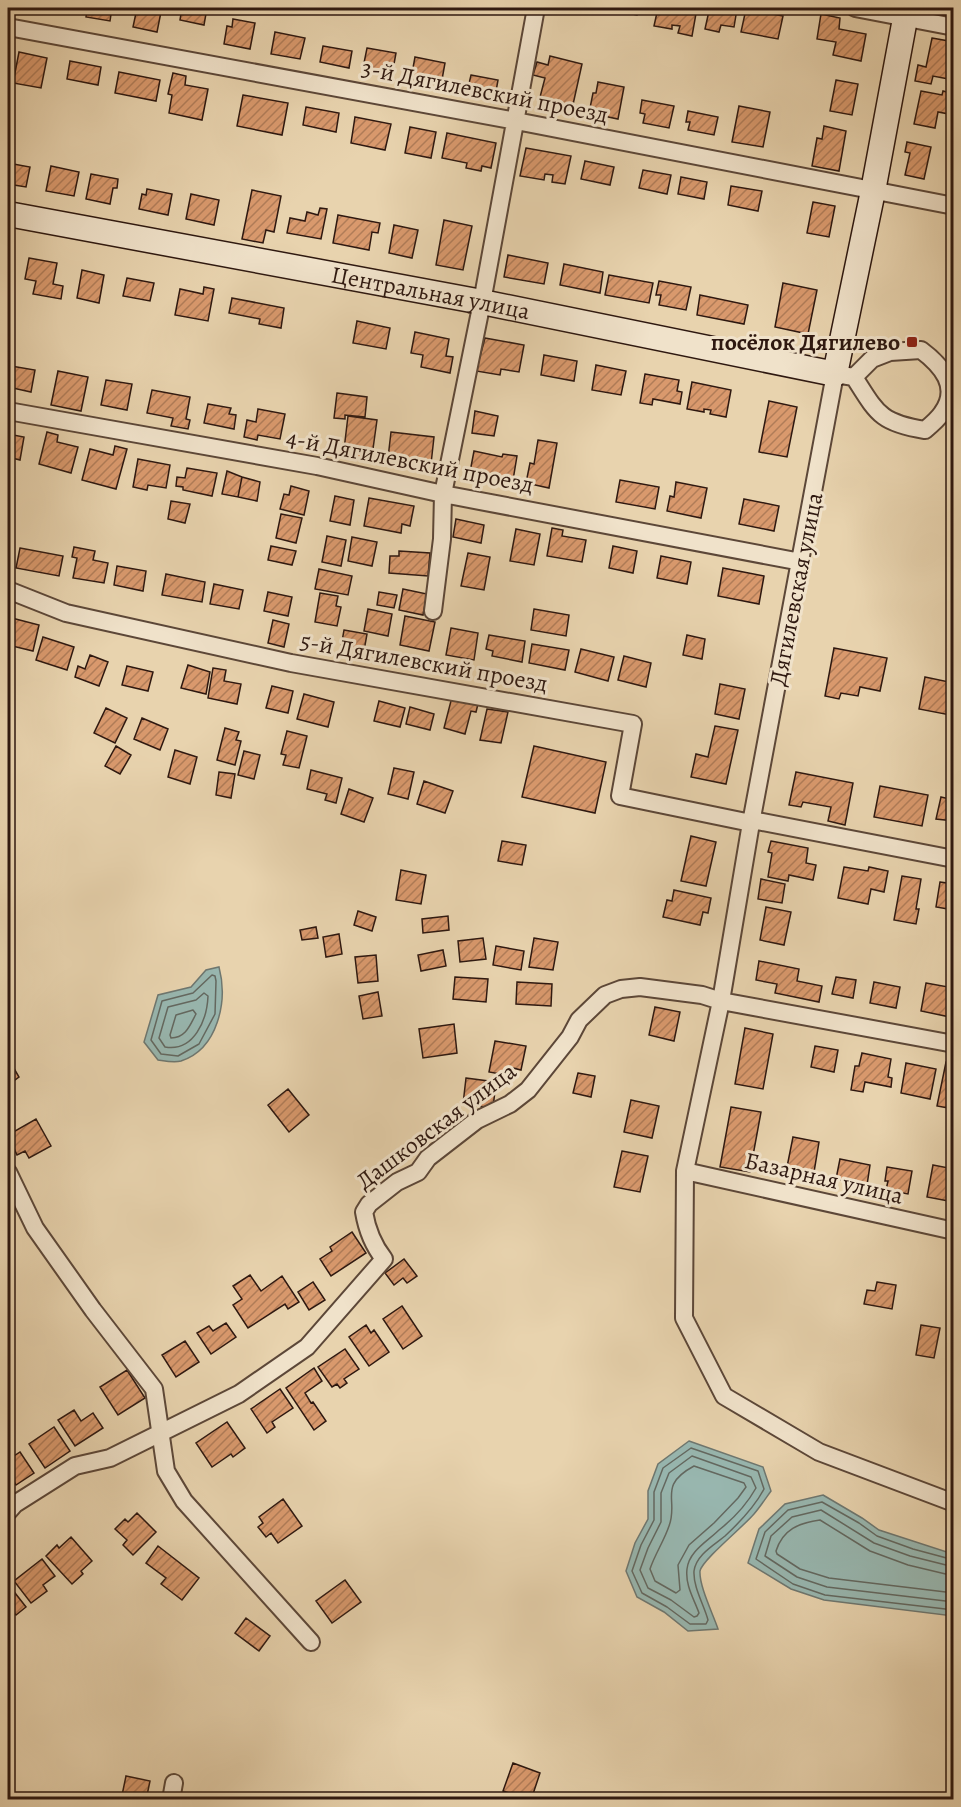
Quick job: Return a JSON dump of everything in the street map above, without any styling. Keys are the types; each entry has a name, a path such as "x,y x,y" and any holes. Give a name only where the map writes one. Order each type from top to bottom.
{"street":[{"path":"433,611 442,539 443,494 482,302 536,8"},
{"path":"855,8 906,12 954,27"},
{"name":"Дягилевская улица","path":"906,12 873,191 845,376 801,562 751,822 721,1001 685,1171 684,1318 724,1396 819,1452 954,1503"},
{"name":"3-й Дягилевский проезд","path":"8,27 516,121 954,206"},
{"name":"Центральная улица","path":"8,214 482,302 845,376"},
{"path":"921,350 939,364 947,376 950,395 943,412 925,430 902,426 877,412 845,376 872,359 890,352 921,350"},
{"name":"4-й Дягилевский проезд","path":"8,411 316,466 443,494 801,562"},
{"name":"5-й Дягилевский проезд","path":"8,590 66,613 280,660 633,724 620,796 751,822"},
{"path":"751,822 954,859"},
{"name":"Дашковская улица","path":"8,1512 15,1504 75,1466 110,1458 239,1394 307,1347 384,1259 376,1249 366,1225 364,1212 369,1204 397,1182 418,1172 428,1158 477,1120 510,1104 528,1090 570,1037 579,1020 600,1000 621,989 640,987 702,995 721,1001"},
{"path":"721,1001 954,1044"},
{"name":"Базарная улица","path":"685,1171 954,1231"},
{"path":"8,1172 35,1228 153,1389 162,1433 166,1471 184,1501 311,1642"}],"water":[{"path":"219,967 221,1009 212,1035 194,1055 181,1061 158,1060 144,1042 158,995 191,987 206,970"},
{"path":"689,1441 763,1467 771,1491 754,1514 708,1559 700,1571 704,1592 718,1629 688,1631 664,1612 637,1597 626,1571 635,1543 648,1519 648,1491 658,1464"},
{"path":"823,1495 879,1530 953,1554 953,1616 824,1600 791,1589 748,1563 759,1529 785,1504"}],"building":[{"path":"85,8 112,8 110,21 86,17"},
{"path":"137,8 161,12 157,32 133,27"},
{"path":"182,8 207,8 204,25 180,20"},
{"path":"610,8 639,8 637,15 609,10"},
{"path":"658,8 697,8 692,36 678,33 680,26 672,25 672,29 654,26"},
{"path":"715,8 737,9 734,27 721,25 719,32 705,29 709,11 714,12"},
{"path":"746,9 783,16 778,39 741,32"},
{"path":"821,14 840,18 839,29 866,34 861,61 833,55 836,42 817,39"},
{"path":"233,19 255,23 250,49 224,44 227,26 232,27"},
{"path":"275,32 305,38 300,59 271,54"},
{"path":"932,38 954,42 954,80 933,76 931,84 915,81 918,65 926,67"},
{"path":"323,46 352,51 349,68 320,62"},
{"path":"367,48 396,53 392,75 365,70"},
{"path":"19,52 47,58 41,88 13,83"},
{"path":"550,56 582,64 572,109 539,101 545,78 533,75 537,62 548,65"},
{"path":"415,57 445,63 441,85 411,79"},
{"path":"70,61 101,67 98,85 67,79"},
{"path":"119,72 160,80 156,101 115,93"},
{"path":"173,73 186,76 185,85 208,89 202,120 169,113 172,95 168,94"},
{"path":"471,75 498,80 495,97 467,92"},
{"path":"836,80 858,84 852,115 830,111"},
{"path":"598,82 624,87 618,119 589,113"},
{"path":"921,91 942,95 943,91 954,94 954,115 938,112 935,128 914,124"},
{"path":"243,95 288,103 282,135 237,126"},
{"path":"642,100 674,106 669,128 643,123 645,114 640,113"},
{"path":"739,106 770,112 763,147 732,142"},
{"path":"306,107 339,113 336,132 303,125"},
{"path":"688,111 718,117 714,135 688,130 690,122 686,122"},
{"path":"355,117 391,124 385,150 351,143"},
{"path":"824,126 846,131 839,171 812,166 817,138 822,139"},
{"path":"410,127 436,132 431,158 405,153"},
{"path":"447,133 496,143 491,168 482,166 481,171 466,168 467,163 442,158"},
{"path":"907,142 931,147 924,179 905,175 910,153 905,152"},
{"path":"526,148 571,156 565,184 552,182 553,175 545,174 544,180 520,176"},
{"path":"585,161 614,167 610,185 581,179"},
{"path":"8,163 30,167 26,187 8,184"},
{"path":"51,166 79,172 74,196 46,191"},
{"path":"643,170 671,175 667,194 639,188"},
{"path":"91,174 118,179 117,188 113,188 110,204 86,199"},
{"path":"681,177 707,182 704,199 678,194"},
{"path":"731,186 762,191 758,211 728,205"},
{"path":"147,189 172,194 168,215 139,209 142,194 146,195"},
{"path":"252,190 281,196 274,232 266,230 263,243 242,239"},
{"path":"191,194 219,200 214,225 186,219"},
{"path":"813,202 835,206 829,237 807,233"},
{"path":"320,208 327,209 321,239 287,233 290,218 305,221 307,212 318,215"},
{"path":"338,215 380,223 378,233 372,232 369,250 333,243"},
{"path":"444,220 472,226 463,270 436,265"},
{"path":"394,225 418,230 412,258 389,253"},
{"path":"508,255 548,263 544,284 504,277"},
{"path":"29,258 57,263 53,284 63,286 61,299 33,294 36,281 25,279"},
{"path":"564,264 603,272 600,293 560,285"},
{"path":"82,270 104,275 99,303 77,298"},
{"path":"609,275 653,283 649,303 605,295"},
{"path":"127,278 154,283 150,301 123,296"},
{"path":"659,281 691,287 686,310 659,305 661,295 656,295"},
{"path":"783,283 817,290 808,334 775,327"},
{"path":"204,287 214,289 208,321 175,315 180,289 203,294"},
{"path":"700,295 748,305 744,324 697,315"},
{"path":"232,298 284,308 281,328 259,324 260,319 229,313"},
{"path":"357,321 390,328 386,349 353,343"},
{"path":"415,332 449,339 446,356 453,357 450,373 421,367 423,355 411,353"},
{"path":"485,338 524,345 519,372 501,369 500,375 476,371"},
{"path":"544,355 577,361 574,381 541,375"},
{"path":"596,365 626,371 621,395 592,390"},
{"path":"11,366 35,370 31,392 8,387"},
{"path":"58,371 88,377 81,411 51,405"},
{"path":"645,374 679,380 677,391 682,392 680,404 653,399 652,405 640,403"},
{"path":"106,380 132,384 127,410 101,405"},
{"path":"692,382 731,390 726,417 710,414 711,410 704,409 704,412 687,409"},
{"path":"152,390 190,397 186,419 190,420 188,429 171,426 173,418 147,413"},
{"path":"337,393 367,397 365,417 345,415 345,419 334,418"},
{"path":"769,401 797,407 787,457 759,452"},
{"path":"208,404 231,408 229,414 236,415 234,429 204,423"},
{"path":"258,409 285,414 280,439 258,435 257,440 244,437 247,420 256,422"},
{"path":"475,411 498,416 494,436 472,433"},
{"path":"348,416 377,420 372,456 363,455 362,460 343,458"},
{"path":"47,432 58,435 57,442 78,447 71,473 39,464"},
{"path":"391,432 434,437 431,464 388,458"},
{"path":"8,434 24,437 20,460 8,457"},
{"path":"538,440 557,443 549,488 526,483 530,463 534,464"},
{"path":"115,446 127,449 116,489 82,480 90,449 113,455"},
{"path":"474,451 502,457 503,454 517,456 513,480 470,472"},
{"path":"138,459 170,465 166,488 148,485 147,490 133,487"},
{"path":"187,468 217,473 212,496 183,490 183,487 176,486 177,477 185,478"},
{"path":"227,471 242,477 238,497 222,494"},
{"path":"242,477 260,482 257,501 238,497"},
{"path":"620,480 659,487 655,509 616,502"},
{"path":"676,482 707,488 701,518 667,511 670,496 674,497"},
{"path":"291,486 309,491 304,515 280,509 284,494 289,495"},
{"path":"335,496 354,500 350,525 330,521"},
{"path":"369,498 414,506 410,526 402,524 401,533 364,526"},
{"path":"744,499 779,506 774,531 739,524"},
{"path":"171,501 190,504 185,523 168,519"},
{"path":"281,514 302,518 296,543 276,538"},
{"path":"456,519 484,525 481,543 453,537"},
{"path":"552,528 563,530 562,536 586,540 582,562 547,556"},
{"path":"516,529 540,534 534,565 510,561"},
{"path":"327,536 346,540 341,566 322,562"},
{"path":"352,537 377,542 372,566 348,561"},
{"path":"271,546 296,551 292,565 268,560"},
{"path":"613,546 637,551 633,573 609,568"},
{"path":"74,547 95,551 93,560 108,563 104,583 73,578 77,558 72,557"},
{"path":"20,548 63,556 59,576 16,568"},
{"path":"399,551 430,553 428,576 389,573 390,556 399,556"},
{"path":"468,553 490,557 484,590 461,586"},
{"path":"661,556 691,562 687,584 657,578"},
{"path":"117,566 146,571 143,591 114,585"},
{"path":"723,568 764,576 759,604 718,596"},
{"path":"319,569 352,576 348,595 315,589"},
{"path":"166,574 205,582 202,602 162,595"},
{"path":"214,584 243,590 239,609 210,604"},
{"path":"403,589 427,594 423,615 399,610"},
{"path":"268,592 292,597 288,616 264,611"},
{"path":"379,592 397,595 394,608 377,605"},
{"path":"320,593 338,596 336,606 341,607 337,626 315,622"},
{"path":"368,609 392,614 388,636 364,631"},
{"path":"534,609 569,615 566,636 531,630"},
{"path":"405,616 435,622 429,651 400,645"},
{"path":"8,617 39,625 33,651 8,645"},
{"path":"273,620 289,624 284,647 268,643"},
{"path":"451,628 478,633 474,660 446,655"},
{"path":"344,630 367,634 364,651 341,647"},
{"path":"489,635 525,641 522,662 492,656 493,651 486,649"},
{"path":"687,635 705,639 702,659 683,655"},
{"path":"43,637 74,647 67,670 36,660"},
{"path":"532,644 569,650 565,670 529,663"},
{"path":"834,648 887,658 880,691 860,687 858,696 841,693 839,699 825,696"},
{"path":"581,649 614,657 608,681 575,672"},
{"path":"90,655 108,662 99,686 75,677 78,666 85,669"},
{"path":"624,656 651,663 646,687 618,680"},
{"path":"188,665 210,672 206,694 181,688"},
{"path":"127,666 153,672 148,691 122,685"},
{"path":"213,668 226,670 224,681 241,684 237,704 208,698"},
{"path":"925,677 954,683 954,699 950,715 919,709"},
{"path":"720,684 745,689 739,719 715,714"},
{"path":"272,686 293,691 288,713 266,708"},
{"path":"304,694 334,702 328,727 297,719"},
{"path":"452,697 478,704 476,712 471,711 465,734 444,728"},
{"path":"379,701 405,708 400,727 374,721"},
{"path":"410,707 434,714 430,730 406,724"},
{"path":"106,708 127,718 115,743 94,733"},
{"path":"487,709 508,712 501,743 480,740"},
{"path":"142,718 168,729 160,750 134,739"},
{"path":"715,726 738,730 726,784 691,777 696,754 708,757"},
{"path":"225,728 239,732 236,740 241,741 235,765 217,760"},
{"path":"287,731 307,736 299,768 283,765 286,755 281,754"},
{"path":"116,746 131,755 120,774 105,766"},
{"path":"534,746 606,762 595,813 522,797"},
{"path":"175,750 197,757 190,784 168,777"},
{"path":"244,751 260,755 254,779 238,775"},
{"path":"394,768 414,772 408,799 388,794"},
{"path":"311,770 342,778 336,803 325,800 327,794 307,789"},
{"path":"219,772 235,774 231,798 216,795"},
{"path":"796,772 853,783 845,825 828,821 831,807 803,802 801,807 789,805"},
{"path":"424,781 453,791 445,813 417,804"},
{"path":"880,786 928,795 922,826 874,817"},
{"path":"349,789 373,798 364,822 341,814"},
{"path":"941,797 954,800 954,821 936,819"},
{"path":"691,836 716,842 706,886 681,881"},
{"path":"502,841 526,845 522,865 498,861"},
{"path":"771,841 808,848 806,863 816,865 813,880 789,875 788,881 768,877 772,853 768,852"},
{"path":"844,867 868,871 869,867 888,871 884,892 871,889 868,904 838,898"},
{"path":"401,870 426,875 421,904 396,900"},
{"path":"902,876 921,879 916,924 894,920"},
{"path":"761,879 785,884 782,903 758,899"},
{"path":"940,882 954,884 954,910 936,907"},
{"path":"674,890 711,898 708,913 703,912 700,925 663,917 667,900 672,901"},
{"path":"766,907 791,912 784,945 760,940"},
{"path":"358,911 376,917 372,931 354,925"},
{"path":"448,916 449,930 423,933 422,919"},
{"path":"316,927 318,938 302,940 300,930"},
{"path":"339,934 342,954 326,957 323,937"},
{"path":"483,938 486,959 460,962 458,941"},
{"path":"534,938 558,942 553,970 529,967"},
{"path":"496,946 524,951 521,970 493,965"},
{"path":"443,950 446,966 421,971 418,955"},
{"path":"376,955 378,981 358,983 355,957"},
{"path":"759,961 799,969 797,981 822,986 819,1002 775,993 777,984 756,980"},
{"path":"455,977 488,979 486,1002 453,999"},
{"path":"836,977 856,980 853,998 832,994"},
{"path":"517,982 552,984 551,1006 516,1004"},
{"path":"874,982 900,987 896,1008 870,1003"},
{"path":"926,983 954,988 950,1017 921,1011"},
{"path":"378,992 382,1016 363,1019 359,996"},
{"path":"655,1007 680,1012 674,1041 649,1035"},
{"path":"454,1024 457,1053 423,1058 419,1029"},
{"path":"745,1028 773,1034 763,1089 735,1084"},
{"path":"495,1041 526,1046 521,1070 513,1068 511,1076 489,1072"},
{"path":"815,1046 838,1050 834,1072 811,1067"},
{"path":"862,1053 891,1059 888,1077 892,1078 891,1087 865,1082 863,1092 851,1090 855,1066 859,1066"},
{"path":"8,1058 19,1077 8,1085"},
{"path":"946,1062 954,1063 954,1109 937,1106"},
{"path":"906,1063 936,1069 930,1099 901,1093"},
{"path":"578,1073 595,1076 591,1097 573,1093"},
{"path":"466,1078 496,1082 493,1108 463,1104"},
{"path":"288,1089 309,1115 289,1132 268,1105"},
{"path":"631,1100 659,1106 652,1138 624,1132"},
{"path":"731,1107 761,1112 750,1172 720,1167"},
{"path":"36,1119 51,1146 29,1158 25,1151 17,1155 8,1135"},
{"path":"793,1137 819,1142 814,1172 787,1167"},
{"path":"622,1151 648,1156 640,1192 614,1187"},
{"path":"840,1159 870,1165 867,1185 836,1179"},
{"path":"933,1165 954,1169 954,1202 927,1197"},
{"path":"887,1167 912,1171 908,1194 886,1190"},
{"path":"352,1232 366,1253 331,1276 320,1259 332,1251 330,1247"},
{"path":"404,1259 417,1276 407,1283 403,1278 394,1285 385,1273"},
{"path":"250,1275 261,1291 282,1276 299,1302 288,1309 285,1304 248,1328 233,1305 242,1299 233,1286"},
{"path":"313,1282 325,1300 309,1310 298,1292"},
{"path":"877,1282 896,1285 892,1309 864,1304 867,1290 875,1291"},
{"path":"402,1306 422,1336 403,1349 383,1319"},
{"path":"226,1323 236,1337 211,1354 197,1333 209,1326 213,1331"},
{"path":"366,1325 371,1333 374,1330 389,1352 369,1366 349,1337"},
{"path":"921,1325 940,1328 934,1358 916,1355"},
{"path":"185,1341 199,1362 176,1377 162,1355"},
{"path":"345,1349 359,1369 344,1379 347,1383 340,1388 337,1384 332,1387 318,1367"},
{"path":"314,1368 322,1381 305,1393 326,1421 314,1430 286,1388"},
{"path":"127,1370 145,1398 118,1415 100,1387"},
{"path":"280,1389 293,1408 272,1422 275,1427 267,1433 251,1409"},
{"path":"74,1410 81,1421 93,1413 103,1428 75,1446 58,1420"},
{"path":"227,1422 245,1448 233,1457 231,1454 212,1467 196,1443"},
{"path":"54,1427 70,1451 45,1468 29,1444"},
{"path":"20,1452 34,1473 16,1485 8,1472 8,1460"},
{"path":"283,1499 302,1526 278,1543 271,1533 266,1537 258,1527 263,1523 259,1517"},
{"path":"137,1513 156,1532 133,1555 123,1545 127,1540 115,1529 125,1519 128,1522"},
{"path":"71,1537 92,1561 72,1584 46,1556 57,1545 59,1548"},
{"path":"158,1546 199,1578 182,1600 161,1584 166,1578 146,1563"},
{"path":"42,1559 55,1576 43,1585 47,1591 31,1603 14,1581"},
{"path":"345,1580 361,1602 332,1623 316,1601"},
{"path":"8,1584 26,1607 16,1615 12,1611 8,1614"},
{"path":"246,1618 270,1636 259,1651 235,1633"},
{"path":"513,1763 540,1773 531,1800 503,1791"},
{"path":"126,1776 150,1781 146,1800 121,1800"}],"place":[{"name":"посёлок Дягилево","path":"912,342"}]}
